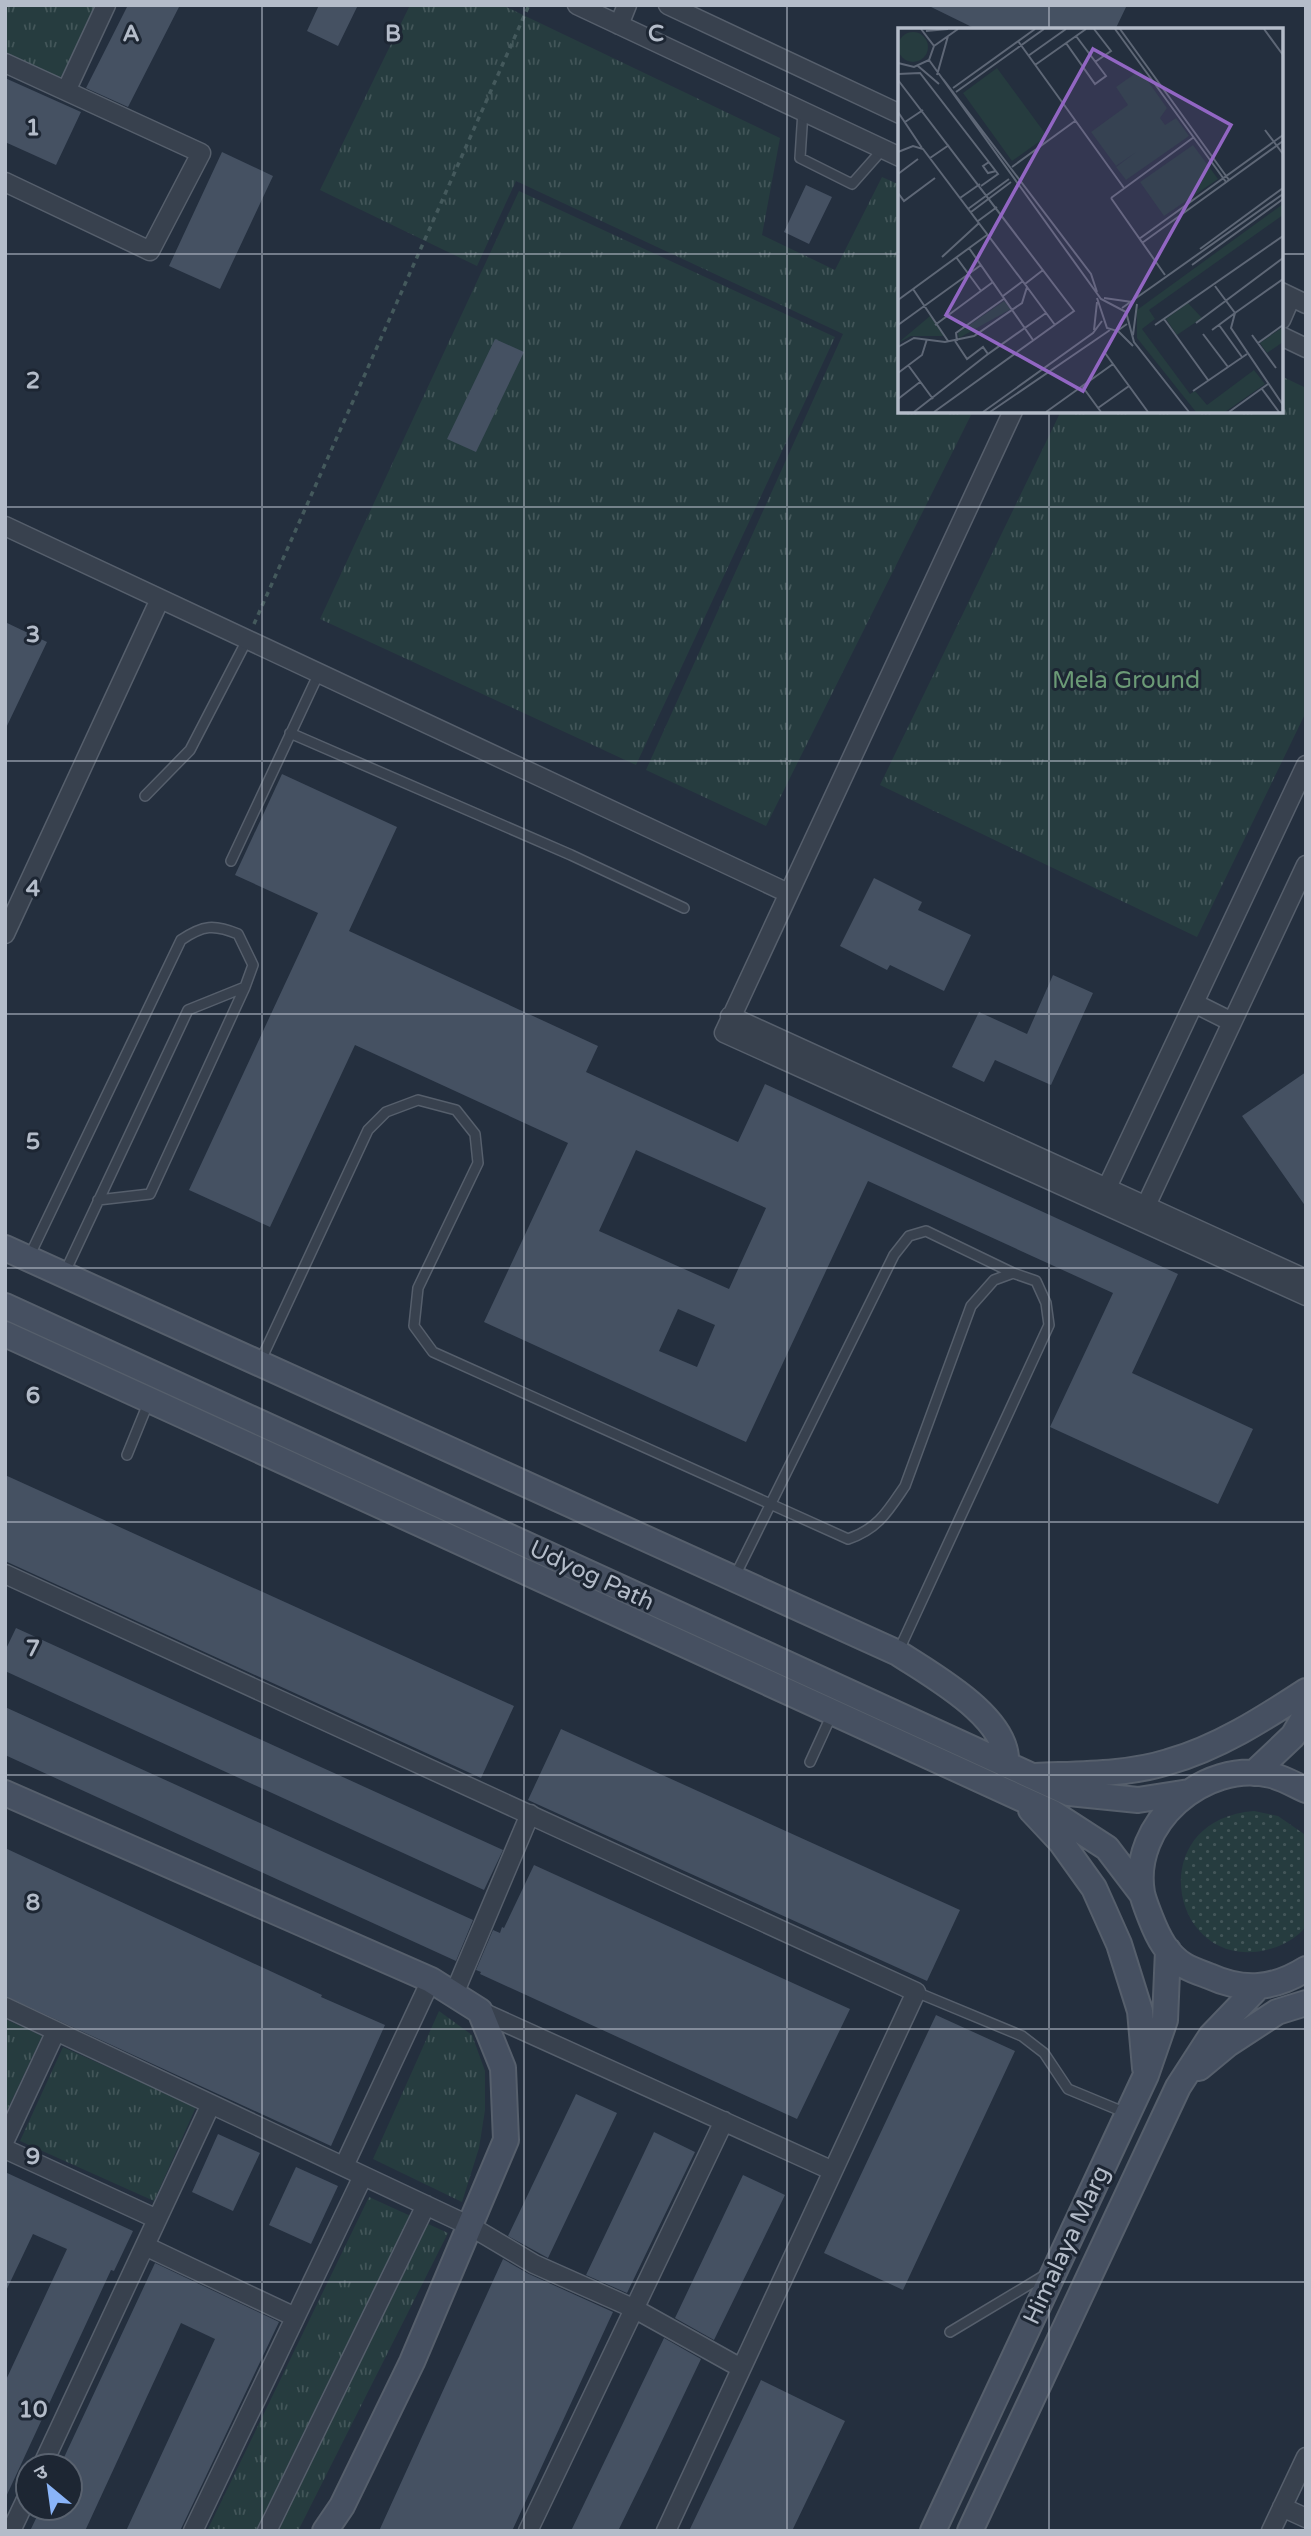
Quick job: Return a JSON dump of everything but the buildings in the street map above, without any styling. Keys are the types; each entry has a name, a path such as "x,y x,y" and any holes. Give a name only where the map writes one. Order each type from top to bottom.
{"main road":[{"path":"5,1248 898,1653 973,1705 1005,1745 1006,1765"},
{"name":"Udyog Path","path":"5,1306 1006,1765 1053,1813 1107,1848 1142,1894"},
{"name":"Udyog Path","path":"10,1340 149,1400 833,1712 1025,1786 1138,1800 1189,1792"},
{"path":"1146,2075 1140,2011 1119,1944 1094,1888 1025,1786 1168,1762 1248,1729 1306,1691"},
{"path":"1254,1773 1293,1736 1306,1714"},
{"path":"1306,1790 1272,1776 1254,1773 1207,1781 1175,1802 1158,1824 1145,1852 1142,1877 1142,1894 1159,1938 1184,1966 1229,1985 1259,1986 1276,1983 1306,1969"},
{"path":"5,1793 431,1980 480,2011 503,2068 506,2140 412,2362 342,2506 324,2531"},
{"name":"Himalaya Marg","path":"933,2531 1146,2075 1166,2020 1168,1950"},
{"name":"Himalaya Marg","path":"970,2531 1178,2087 1211,2036 1259,1986"},
{"path":"1178,2087 1228,2044 1277,2012 1306,2003"}],"street":[{"path":"66,91 106,5"},
{"path":"577,5 898,156"},
{"path":"619,25 627,5"},
{"path":"668,5 898,113"},
{"path":"5,63 201,152 150,251 5,182"},
{"path":"1283,316 1293,298"},
{"path":"1283,337 1306,348"},
{"path":"1012,413 730,1016 1104,1195 1306,1279"},
{"path":"5,526 788,893"},
{"path":"5,934 160,599"},
{"path":"1104,1195 1306,765"},
{"path":"1142,1212 1306,865"},
{"path":"1194,1003 1232,1022"},
{"path":"1142,1212 1306,1296"},
{"path":"5,1574 916,1992 666,2531"},
{"path":"454,1994 530,1814"},
{"path":"344,2166 431,1980"},
{"path":"5,2007 470,2226 534,2264 635,2309 741,2368"},
{"path":"480,2011 833,2171"},
{"path":"5,2140 56,2031"},
{"path":"48,2452 211,2104"},
{"path":"528,2531 724,2121"},
{"path":"5,2149 157,2219"},
{"path":"193,2531 363,2176"},
{"path":"267,2531 426,2205"},
{"path":"145,2246 295,2317"},
{"path":"1271,2531 1306,2456"},
{"path":"1282,2507 1306,2518"}],"lane":[{"path":"803,111 800,158 852,184 883,149"},
{"path":"145,796 190,750 247,639"},
{"path":"231,861 318,673"},
{"path":"290,733 571,855 684,908"},
{"path":"29,1259 181,940 197,929 220,927 238,934 253,965 150,1194 98,1200"},
{"path":"64,1275 188,1010 245,987"},
{"path":"260,1363 368,1130 386,1112 418,1100 456,1110 475,1134 478,1163 418,1288 414,1326 433,1352 848,1539 867,1533 888,1513 905,1486 971,1306 994,1280 1013,1273"},
{"path":"734,1578 894,1255 909,1236 926,1231 1013,1273 1036,1281 1046,1303 1049,1325 898,1653"},
{"path":"127,1455 149,1400"},
{"path":"810,1762 833,1712"},
{"path":"916,1992 1022,2036 1044,2053 1068,2089 1128,2114"},
{"path":"950,2332 1055,2269"}],"path":[{"path":"247,639 529,5"}],"green space":[{"path":"5,5 96,5 60,79 5,52"},
{"path":"410,5 502,5 780,138 762,235 835,270 882,177 898,184 898,413 972,413 766,826 646,770 843,334 516,181 477,266 320,190"},
{"path":"519,191 835,337 636,765 320,619"},
{"name":"Mela Ground","path":"1283,377 1306,388 1306,712 1197,937 880,785 1060,413 1283,413"},
{"path":"1254,1811 1278,1816 1306,1838 1306,1926 1294,1938 1271,1949 1233,1951 1208,1939 1190,1918 1182,1892 1183,1865 1195,1840 1218,1820"},
{"path":"439,2011 472,2035 485,2071 485,2110 479,2148 462,2202 373,2159"},
{"path":"5,2019 42,2036 5,2115"},
{"path":"63,2047 196,2107 154,2201 20,2141"},
{"path":"369,2197 448,2233 298,2531 207,2531"}]}
